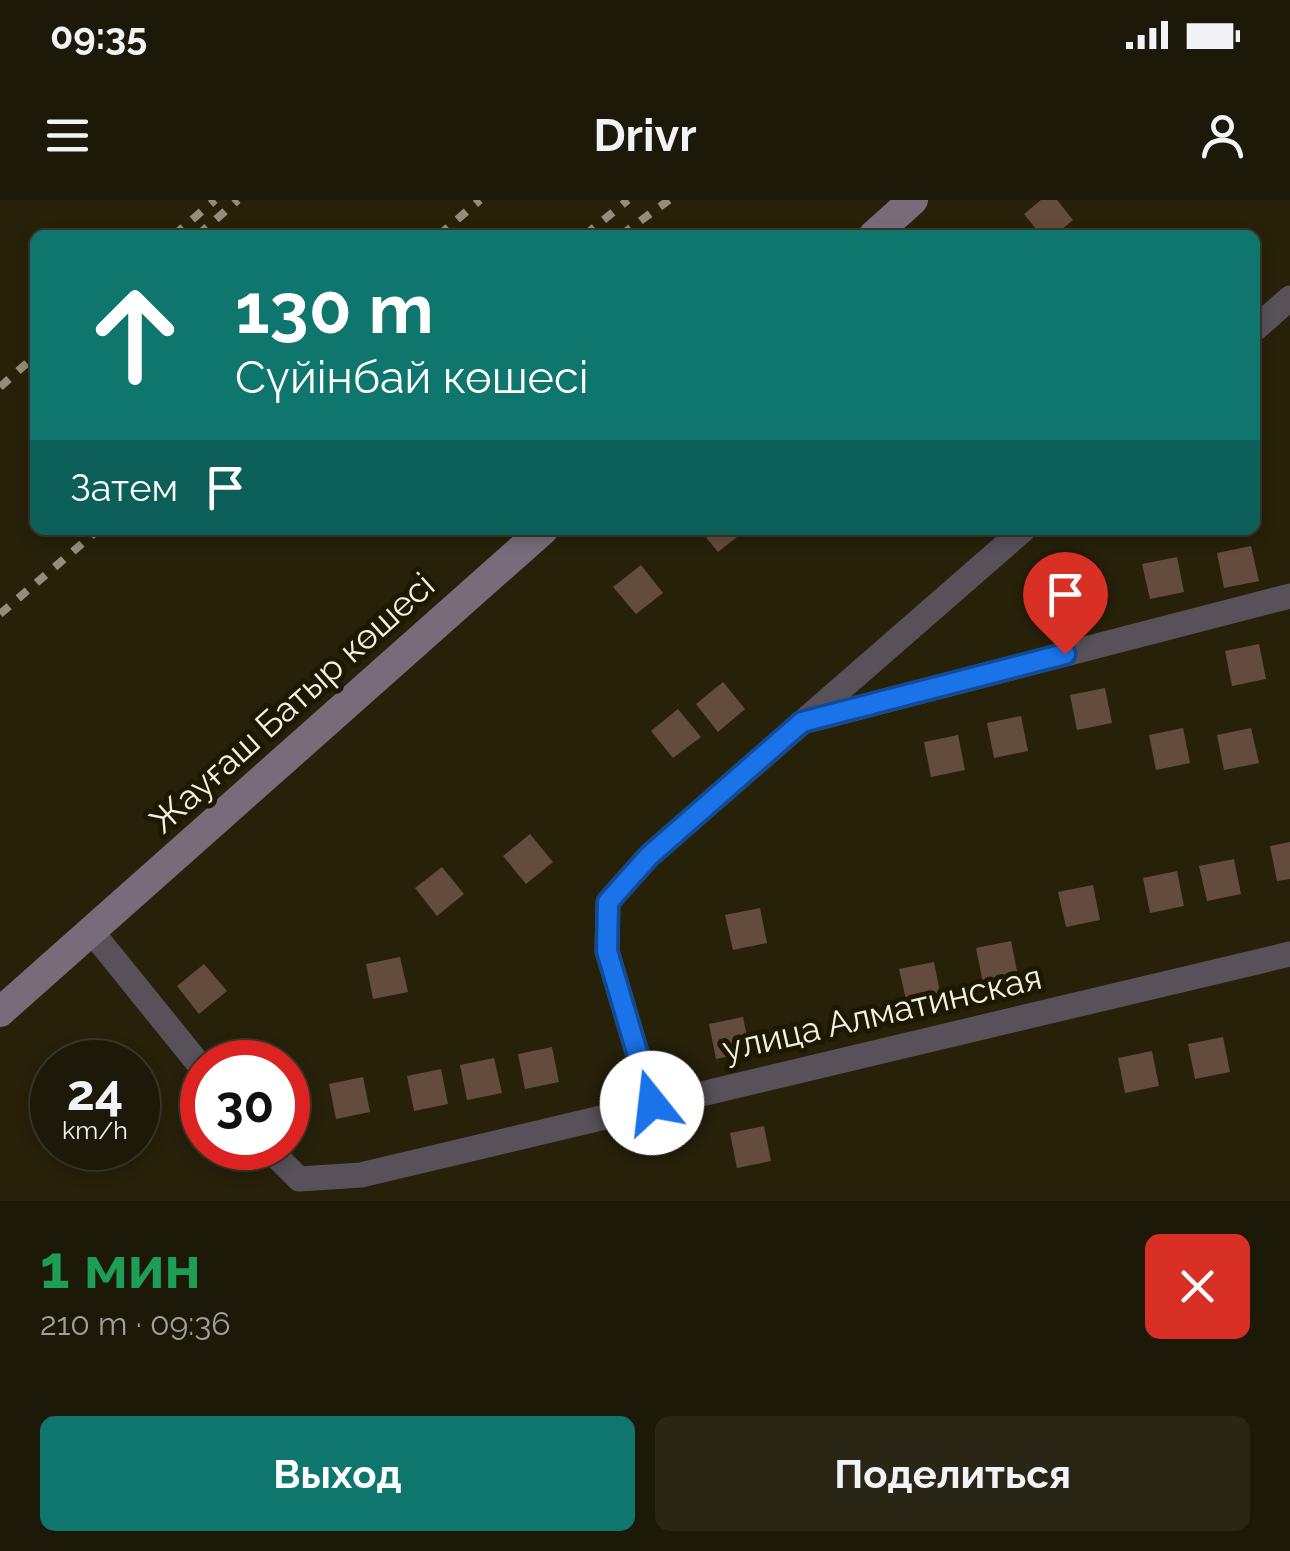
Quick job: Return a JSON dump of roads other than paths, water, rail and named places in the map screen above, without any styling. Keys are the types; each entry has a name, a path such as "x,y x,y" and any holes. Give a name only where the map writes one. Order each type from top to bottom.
{"main road":[{"path":"880,230 914,200"},
{"name":"Жауғаш Батыр көшесі","path":"5,998 92,932 537,535"}],"street":[{"path":"1260,325 1290,298"},
{"path":"652,1103 607,951 608,902 649,856 1017,535"},
{"path":"802,722 1290,596"},
{"path":"92,932 180,1041"},
{"name":"улица Алматинская","path":"290,1170 299,1179 361,1175 1290,954"}],"railway":[{"path":"180,230 215,200"},
{"path":"204,230 238,200"},
{"path":"445,230 480,200"},
{"path":"591,230 628,200"},
{"path":"628,230 669,200"},
{"path":"0,387 30,360"},
{"path":"0,614 92,535"}]}
